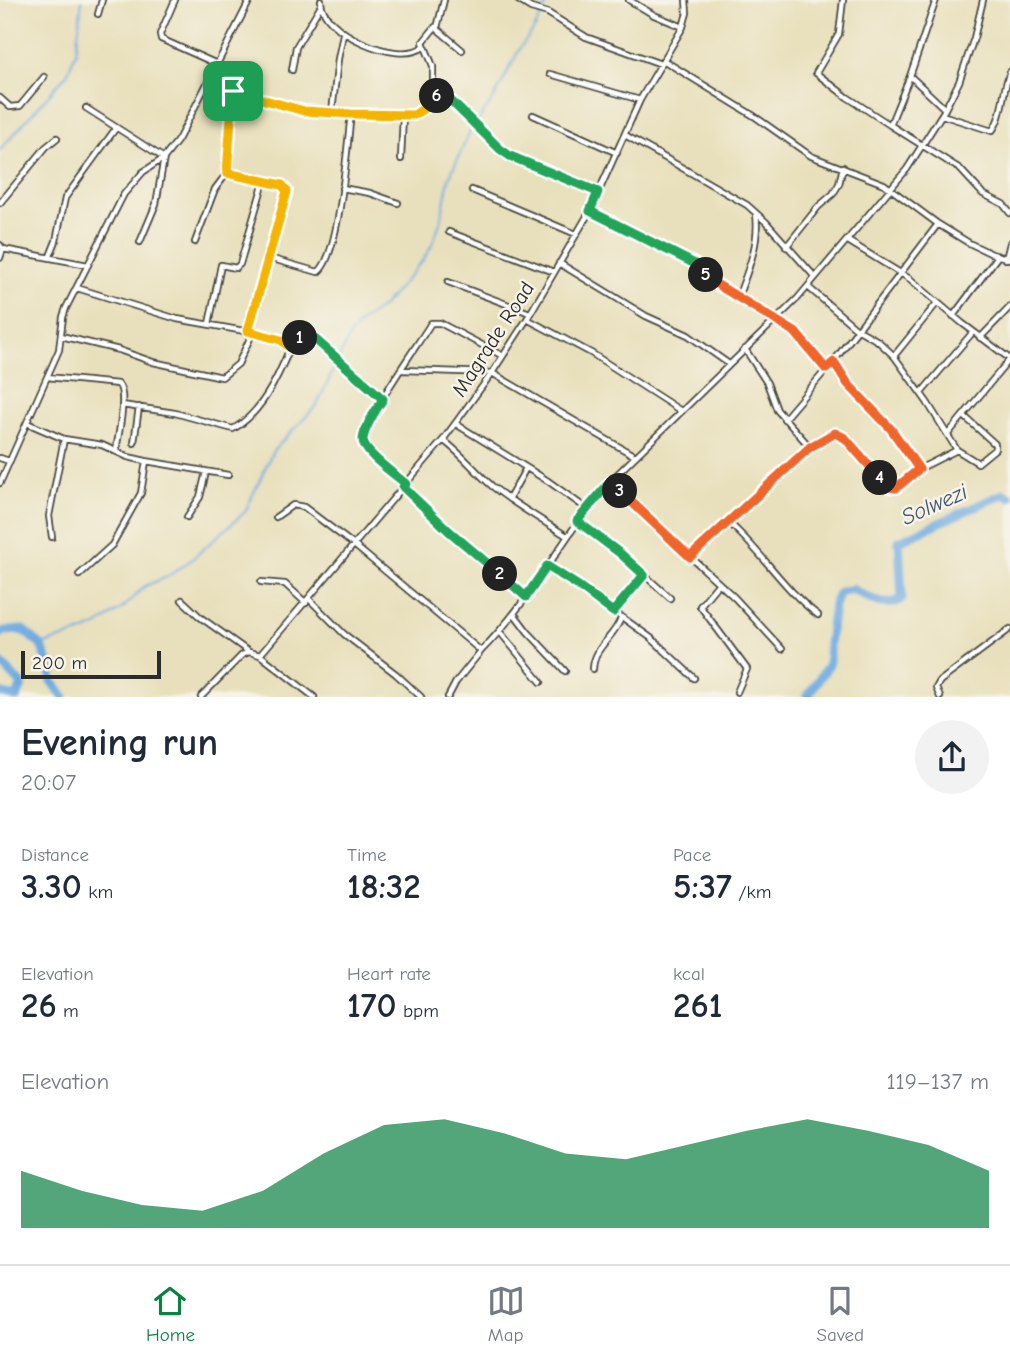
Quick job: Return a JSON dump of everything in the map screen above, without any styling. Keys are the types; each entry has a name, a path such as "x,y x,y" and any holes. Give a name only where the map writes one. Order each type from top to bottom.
{"street":[{"path":"98,14 102,0"},
{"path":"175,0 160,34 161,39 218,64"},
{"path":"0,484 59,349 62,317 102,234 124,194 143,172 164,158 178,140 250,0"},
{"path":"437,28 444,0"},
{"path":"519,0 531,8 548,13 586,37 662,62 754,116 811,156 877,180 937,224 969,243 1008,259 1010,243"},
{"path":"629,0 654,15 683,27"},
{"name":"Magrade Road","path":"260,655 443,440 492,373 590,211 640,100 683,27 687,13 686,0"},
{"path":"843,0 839,34 816,73 847,97 960,169 983,194 1003,204 1010,213"},
{"path":"890,125 911,76 936,0"},
{"path":"448,697 456,682 514,615 577,521 610,482 776,320 848,242 891,189 945,109 968,59 983,0"},
{"path":"321,3 331,22 343,34 397,53 414,53 423,47"},
{"path":"292,70 296,47 321,3"},
{"path":"437,28 425,37 423,47 431,60 433,81 441,91 510,156 598,192"},
{"path":"437,28 461,50"},
{"path":"332,113 343,34"},
{"path":"942,115 992,131 1010,72"},
{"path":"550,74 640,100"},
{"path":"911,76 945,109"},
{"path":"0,98 10,107 20,106 44,77"},
{"path":"209,81 233,91 304,111 351,114 403,115 420,112 432,103 441,91"},
{"path":"195,242 215,189 227,173 233,91"},
{"path":"86,108 164,158"},
{"path":"269,258 312,271 322,269 330,253 342,188 351,114"},
{"path":"401,159 403,115"},
{"path":"533,115 617,153"},
{"path":"50,256 65,198 116,128"},
{"path":"625,135 756,213 814,276"},
{"path":"0,203 46,147 57,138"},
{"path":"140,242 156,204 164,158"},
{"path":"786,247 818,207 833,194 839,184 843,167"},
{"path":"61,336 119,350 153,362 222,377 238,364 251,331 287,191 282,185 227,173"},
{"path":"209,324 221,265 236,268 240,264 264,181"},
{"path":"342,188 370,193 398,203"},
{"path":"472,190 576,234"},
{"path":"590,211 695,264 713,282 800,337 826,369"},
{"path":"738,297 758,230 756,213"},
{"path":"784,419 834,362 937,224"},
{"path":"449,232 554,272"},
{"path":"848,242 913,282 980,338 1010,359 948,434"},
{"path":"0,258 1,247 89,265"},
{"path":"953,316 998,256"},
{"path":"559,263 646,316 688,335 729,364"},
{"path":"448,282 528,316 681,411"},
{"path":"808,286 857,329 878,341 894,356 957,450 978,463 996,447 964,416"},
{"path":"77,288 177,319 251,331 281,340 290,348"},
{"path":"894,356 937,303"},
{"path":"980,338 1010,307"},
{"path":"503,356 447,326 433,322 383,399 363,443 441,524 526,597"},
{"path":"920,393 973,332"},
{"path":"122,405 175,413 236,428 252,414 264,398 290,348 308,333 383,399"},
{"path":"745,349 767,383 777,410 810,447"},
{"path":"834,362 848,384 891,429 919,469"},
{"path":"402,370 492,373 635,456"},
{"path":"47,377 118,384 123,390 116,451"},
{"path":"134,443 139,407"},
{"path":"27,423 65,439 102,445 146,461 228,475"},
{"path":"456,424 587,509"},
{"path":"690,557 810,447 829,435 840,434 892,489 919,469 957,450"},
{"path":"52,537 49,516 65,439"},
{"path":"443,440 509,499 567,536"},
{"path":"0,458 9,461"},
{"path":"79,575 112,545 141,493 146,461"},
{"path":"509,499 526,468"},
{"path":"187,517 200,497 206,472"},
{"path":"610,482 752,615 782,649"},
{"path":"276,517 293,505 304,507 481,651"},
{"path":"577,521 621,554 670,598"},
{"path":"728,522 748,539 779,578 818,615"},
{"path":"547,566 651,638 694,678"},
{"path":"613,612 644,575"},
{"path":"261,582 285,584 421,697"},
{"path":"719,583 701,606 747,669 737,692"},
{"path":"182,600 248,652 260,655 314,697"},
{"path":"514,615 565,671"},
{"path":"593,669 595,653 615,631 621,618"},
{"path":"940,697 936,688 940,681 1010,629"},
{"path":"500,632 541,682"},
{"path":"201,697 248,652"}],"waterway":[{"path":"0,150 67,74 76,52 82,0"},
{"path":"41,645 97,626 124,607 145,586 167,577 191,560 245,512 273,451 317,405 351,333 363,320 381,308 431,247 441,220 449,178 470,132 494,98 549,0"},
{"name":"Solwezi","path":"807,697 829,664 834,605 840,592 852,589 870,599 884,603 896,602 902,598 899,541 1003,494 1010,497"},
{"name":"Solwezi","path":"0,634 4,631 23,630 41,645 52,681 64,697"},
{"name":"Solwezi","path":"0,662 22,685 17,697"},
{"name":"Solwezi","path":"0,693 16,697"}],"route":[{"path":"233,91 304,111 414,115 432,103 441,91 468,120 510,156 598,192 590,211 700,267 713,282 795,332 826,369 834,362 848,384 881,416 919,469 892,489 845,438 835,433 829,435 810,447 690,557 610,482 577,521 644,575 613,612 547,566 526,597 425,509 403,487 406,484 365,446 364,436 383,399 308,333 290,348 281,340 248,331 287,191 282,185 227,173 233,91"}]}
